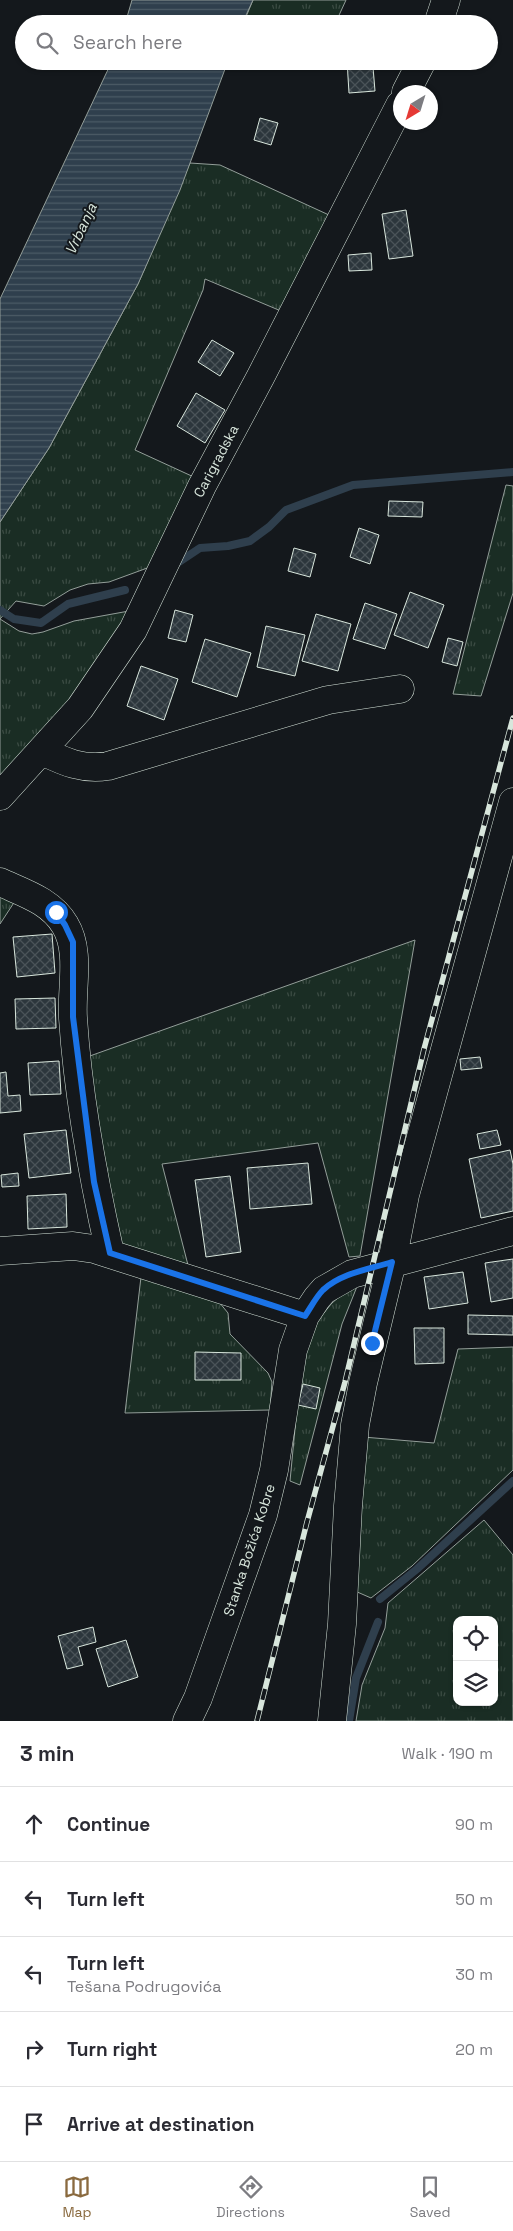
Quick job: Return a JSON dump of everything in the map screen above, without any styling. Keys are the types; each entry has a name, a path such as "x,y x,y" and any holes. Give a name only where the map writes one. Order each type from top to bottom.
{"street":[{"path":"441,15 446,0"},
{"path":"410,85 417,70"},
{"name":"Carigradska","path":"0,796 80,708 133,630 202,486 261,376 393,119"},
{"path":"42,751 71,765 91,769 108,766 328,700 400,690"},
{"path":"332,1721 342,1624 348,1506 355,1425 372,1343 392,1262 405,1195 513,802"},
{"path":"0,882 41,901 56,912 73,942 73,1017 94,1182 110,1253"},
{"name":"Stanka Božića Kobre","path":"188,1721 263,1514 274,1470 293,1350 305,1316 324,1290 336,1281 352,1274 392,1262 513,1232"},
{"path":"0,1251 73,1246 110,1253 305,1316"}],"green space":[{"path":"253,0 346,0 339,15 247,15"},
{"path":"190,163 220,165 329,215 281,311 205,279 203,290 135,450 196,478 150,567 109,582 88,584 70,590 44,606 16,601 0,619 0,522 49,448 138,284"},
{"path":"506,485 513,486 513,593 481,696 453,694"},
{"path":"129,611 73,703 0,782 0,619 19,631 32,634 74,621"},
{"path":"0,890 17,898 0,924"},
{"path":"415,940 360,1256 349,1257 318,1143 162,1164 189,1269 127,1248 119,1241 87,1057"},
{"path":"141,1277 219,1302 228,1313 230,1334 268,1373 272,1382 270,1410 125,1413"},
{"path":"360,1279 342,1324 300,1485 290,1481 301,1366 318,1320 332,1303"},
{"path":"513,1347 513,1470 412,1566 371,1598 355,1591 363,1437 434,1443 458,1349"},
{"path":"484,1520 513,1555 513,1721 356,1721 362,1685 385,1628 388,1603"}],"water":[{"path":"132,0 253,0 246,15 128,15"},
{"name":"Vrbanja","path":"108,70 225,70 180,190 138,284 49,448 0,522 0,299"}],"building":[{"path":"348,70 373,70 375,91 349,93"},
{"path":"260,118 278,123 271,145 254,140"},
{"path":"406,210 413,256 389,259 382,214"},
{"path":"371,253 372,270 349,271 348,255"},
{"path":"212,340 234,353 220,376 198,362"},
{"path":"196,393 225,410 205,443 177,426"},
{"path":"389,501 423,502 422,517 388,516"},
{"path":"359,528 379,535 370,564 350,557"},
{"path":"294,548 316,554 310,577 288,571"},
{"path":"410,592 444,605 428,648 394,635"},
{"path":"365,603 397,614 385,649 353,639"},
{"path":"175,610 193,615 186,642 168,638"},
{"path":"316,614 351,624 338,671 302,661"},
{"path":"266,626 305,635 295,676 257,667"},
{"path":"448,638 463,642 457,666 442,662"},
{"path":"205,639 251,653 237,697 192,682"},
{"path":"141,666 178,679 164,720 127,706"},
{"path":"52,934 55,973 17,977 13,937"},
{"path":"55,998 56,1028 16,1029 15,999"},
{"path":"480,1057 482,1068 461,1070 460,1059"},
{"path":"59,1061 61,1094 30,1095 28,1063"},
{"path":"6,1072 8,1096 20,1095 21,1111 0,1113 0,1073"},
{"path":"66,1130 71,1173 29,1178 24,1134"},
{"path":"497,1130 501,1145 480,1149 477,1134"},
{"path":"510,1150 513,1164 513,1211 481,1218 469,1159"},
{"path":"308,1163 312,1204 250,1209 247,1168"},
{"path":"18,1173 19,1186 2,1187 1,1175"},
{"path":"230,1176 241,1252 206,1257 195,1180"},
{"path":"66,1194 67,1227 28,1229 27,1196"},
{"path":"513,1259 513,1298 491,1302 485,1263"},
{"path":"463,1272 468,1303 429,1309 424,1277"},
{"path":"468,1315 513,1316 513,1335 468,1334"},
{"path":"414,1328 444,1328 444,1363 415,1364"},
{"path":"195,1352 241,1353 241,1380 195,1380"},
{"path":"303,1384 320,1388 316,1409 298,1405"},
{"path":"93,1627 96,1642 78,1647 83,1665 67,1669 58,1636"},
{"path":"126,1640 138,1677 108,1687 96,1649"}],"waterway":[{"path":"173,566 200,548 228,546 250,541 269,527 286,510 353,485 513,472"},
{"path":"0,610 14,619 41,623 68,604 125,590"},
{"path":"380,1599 417,1569 513,1481"},
{"path":"349,1721 356,1678 378,1622"}],"railway":[{"path":"257,1721 307,1522 345,1382 424,1049 513,718"}],"route":[{"path":"56,912 73,942 73,1017 94,1182 110,1253 305,1316 324,1290 336,1281 392,1262 372,1343"}]}
